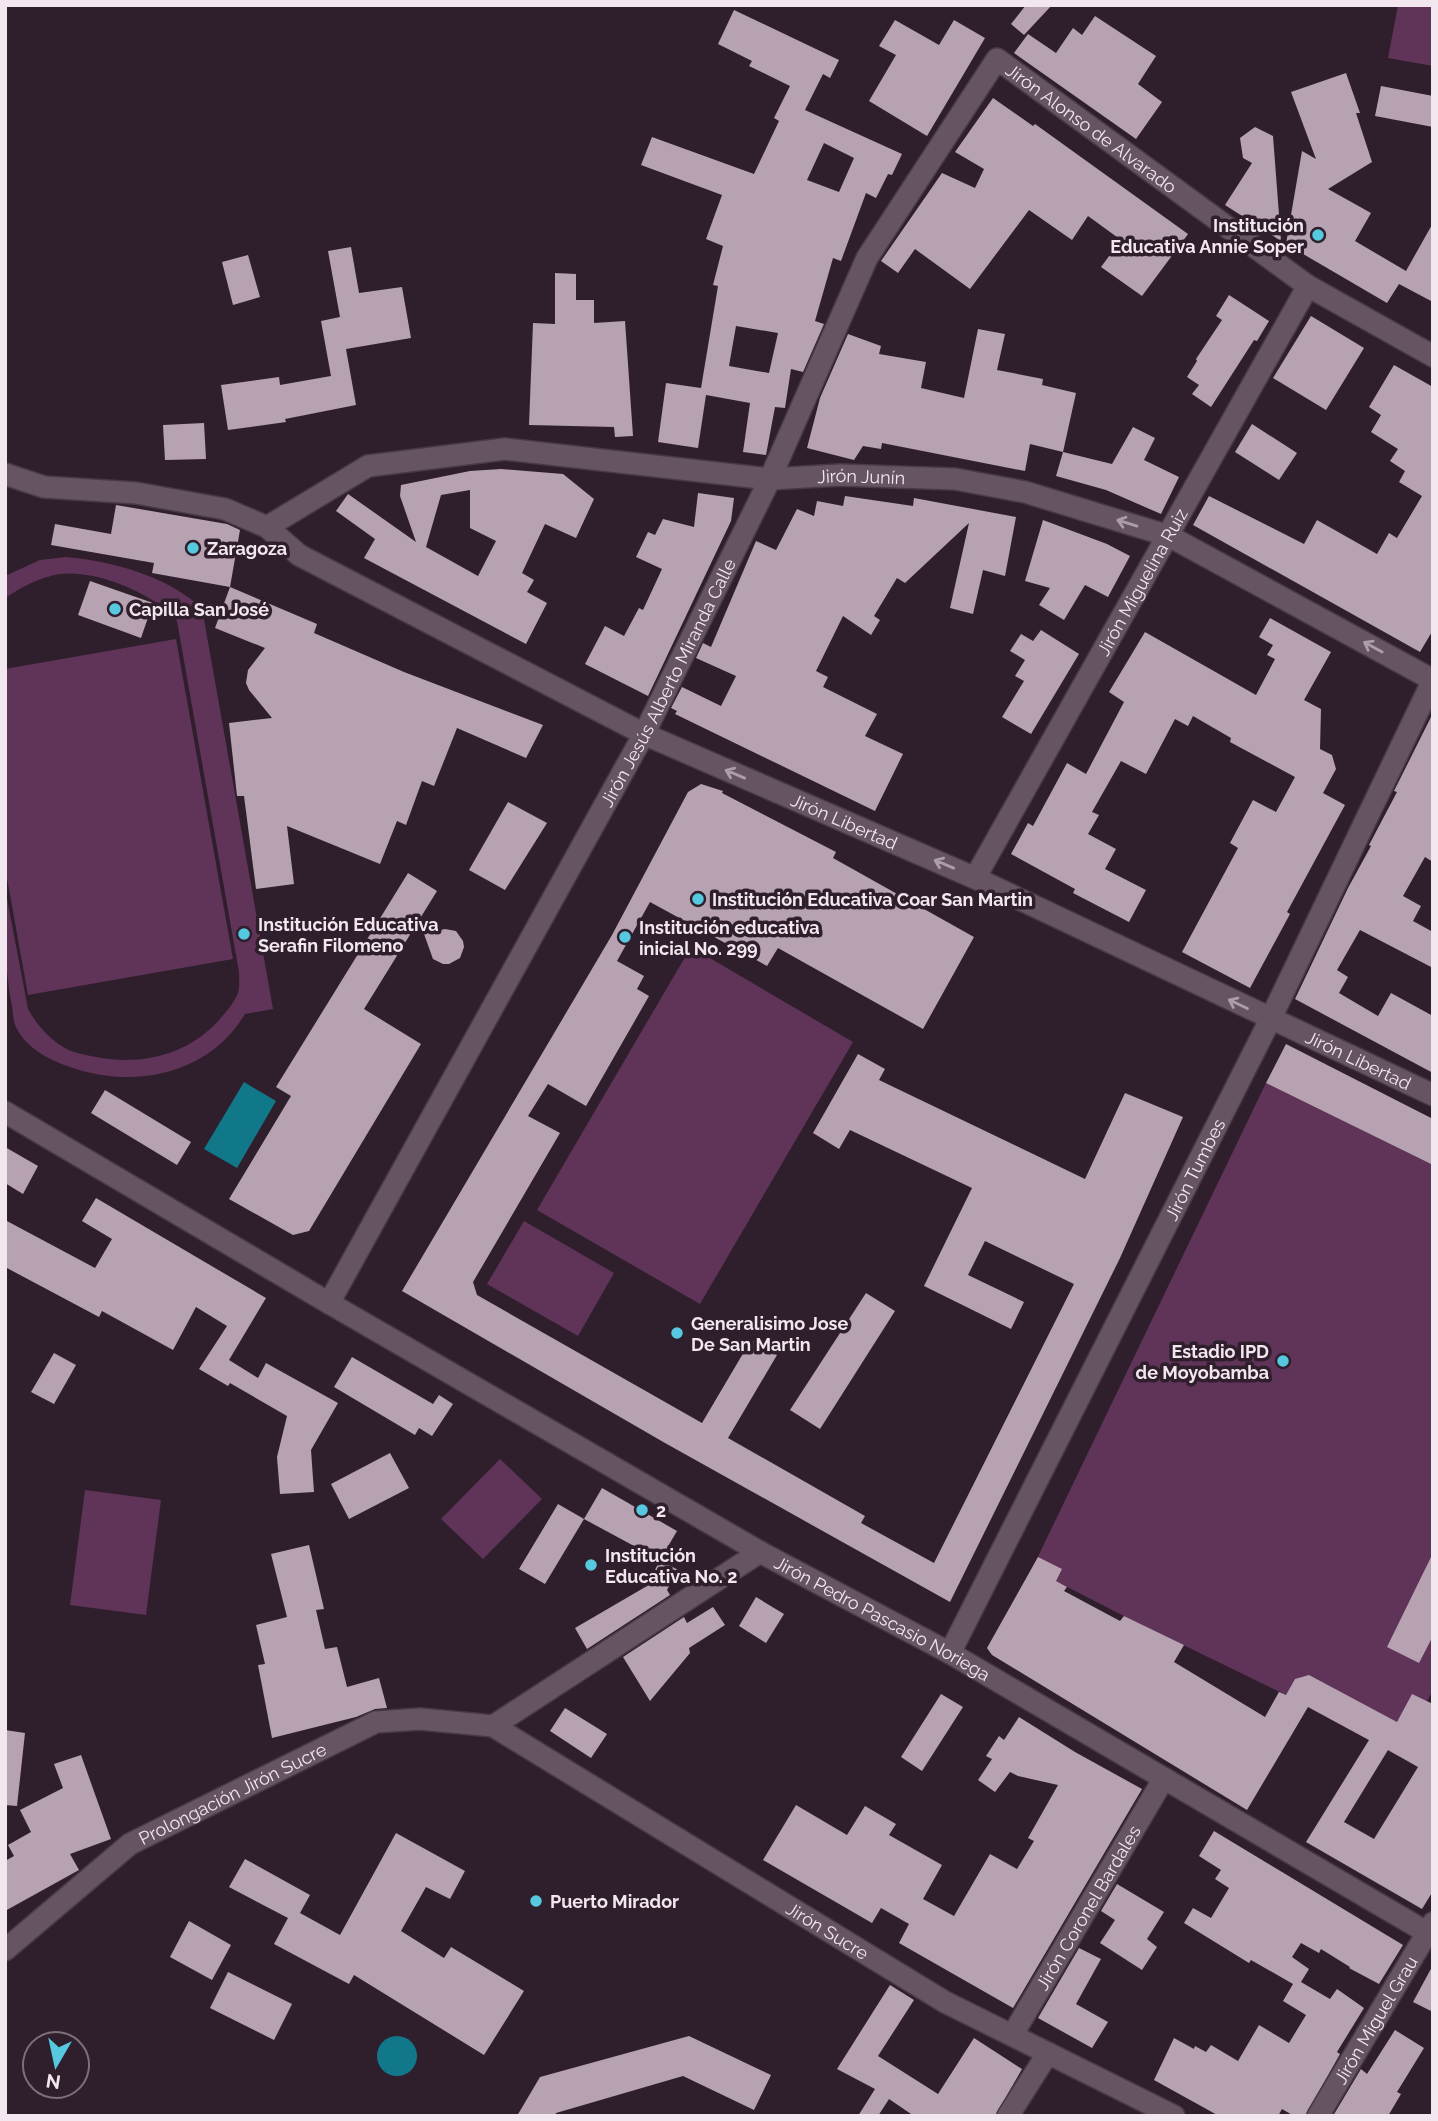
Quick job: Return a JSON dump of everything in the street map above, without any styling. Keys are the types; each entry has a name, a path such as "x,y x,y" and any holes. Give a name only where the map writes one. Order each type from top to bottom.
{"street":[{"name":"Jirón Alonso de Alvarado","path":"997,59 1308,286 1433,356"},
{"name":"Jirón Jesús Alberto Miranda Calle","path":"329,1303 644,734 770,479 867,258 997,59"},
{"name":"Jirón Miguelina Ruiz","path":"975,878 1308,286"},
{"name":"Jirón Junín","path":"267,527 368,466 505,449 770,479 840,475 955,480 1025,492 1169,536 1433,680"},
{"name":"Jirón Libertad","path":"5,474 44,487 136,493 225,509 267,527 299,555 644,734 975,878 1433,1095"},
{"name":"Jirón Tumbes","path":"950,1653 1270,1020 1433,680"},
{"name":"Jirón Pedro Pascasio Noriega","path":"5,1112 760,1552 950,1653 1163,1780 1431,1931"},
{"path":"493,1726 760,1552"},
{"name":"Prolongación Jirón Sucre","path":"5,1949 130,1844 376,1722 420,1719 493,1726"},
{"name":"Jirón Sucre","path":"493,1726 945,2002 1174,2116"},
{"name":"Jirón Coronel Bardales","path":"1013,2034 1163,1780"},
{"name":"Jirón Miguel Grau","path":"1318,2116 1431,1931"},
{"path":"1008,2116 1048,2053"}],"shaded area":[{"path":"1398,5 1433,5 1433,66 1388,58"},
{"path":"66,557 102,562 138,572 172,587 202,608 273,1009 245,1014 230,1034 212,1051 168,1072 120,1077 70,1067 46,1057 26,1041 14,1019 9,991 5,888 28,1009 44,1031 68,1050 96,1057 130,1060 163,1055 193,1042 207,1032 230,1007 239,988 239,972 177,621 160,605 136,591 84,574 45,577 5,598 5,576 40,560"},
{"path":"176,639 233,959 28,995 5,867 5,669"},
{"path":"691,947 853,1042 700,1304 537,1210"},
{"name":"Estadio IPD de Moyobamba","path":"1266,1083 1433,1165 1433,1690 1398,1756 1286,1695 1032,1569"},
{"path":"524,1221 614,1273 578,1336 487,1284"},
{"path":"500,1459 542,1499 483,1559 441,1519"},
{"path":"85,1490 161,1500 146,1615 70,1605"}],"water":[{"path":"244,1082 276,1101 237,1168 204,1149"},
{"path":"397,2036 405,2037 411,2042 416,2048 416,2064 411,2070 405,2075 397,2076 389,2075 383,2070 378,2064 377,2056 378,2048 383,2042 389,2037"}],"building":[{"path":"1026,5 1052,5 1024,35 1011,24"},
{"path":"734,10 839,60 830,78 823,74 805,110 902,154 876,198 866,193 841,261 833,258 815,321 824,324 803,372 791,369 785,408 775,407 766,455 743,452 750,403 706,395 698,448 658,442 666,383 701,388 718,286 713,285 723,246 706,239 722,195 641,165 652,137 754,174 779,121 774,118 790,86 749,66 752,61 718,44","holes":["824,143 854,158 839,192 807,180","736,326 778,333 769,373 729,366"]},
{"path":"1095,16 1156,56 1138,84 1162,102 1136,139 1014,53 1028,34 1056,53 1073,28 1082,35"},
{"path":"895,20 939,45 954,20 985,38 927,136 869,101 896,55 879,46"},
{"path":"1346,73 1360,113 1356,113 1372,162 1328,189 1371,213 1355,241 1406,271 1433,223 1433,302 1399,284 1387,303 1286,244 1302,151 1316,159 1291,92"},
{"path":"1381,86 1433,96 1433,127 1375,116"},
{"path":"993,98 1033,126 1035,124 1188,234 1142,296 1101,267 1121,240 1088,216 1072,240 1029,210 970,289 915,249 898,273 881,261 942,173 975,188 984,169 955,152"},
{"path":"1255,127 1273,136 1281,241 1225,205 1252,163 1243,158 1240,138"},
{"path":"351,247 359,293 402,287 411,338 346,349 356,405 285,419 286,422 228,430 221,385 279,377 280,385 331,376 321,321 340,317 328,251"},
{"path":"248,255 260,297 233,305 222,262"},
{"path":"555,273 576,274 576,300 594,300 594,323 625,321 633,436 615,437 614,427 529,425 533,323 555,324"},
{"path":"1229,295 1269,321 1211,407 1192,394 1199,385 1187,377 1222,320 1216,316"},
{"path":"1311,316 1364,348 1326,410 1273,378"},
{"path":"978,329 1005,334 997,370 1043,379 1042,385 1076,393 1063,452 1030,444 1025,471 882,443 881,449 863,446 854,460 807,448 820,398 848,334 881,346 879,354 926,362 921,388 964,398"},
{"path":"1394,365 1433,387 1433,630 1420,652 1193,525 1209,496 1304,544 1317,520 1377,554 1389,533 1397,538 1422,496 1399,482 1405,471 1390,461 1398,449 1371,432 1381,415 1369,407"},
{"path":"204,423 206,459 165,460 163,425"},
{"path":"1252,424 1297,453 1279,480 1235,452"},
{"path":"1133,427 1155,438 1144,460 1179,477 1161,514 1106,490 1056,476 1063,452 1112,464"},
{"path":"501,469 563,474 594,499 576,538 545,524 522,573 534,580 527,592 547,603 526,644 364,558 375,539 336,511 348,494 416,542 400,496 401,485 470,471","holes":["470,490 470,528 496,541 478,576 426,547 441,495"]},
{"path":"698,493 734,498 731,521 648,696 585,664 605,626 624,636 639,608 643,610 662,569 636,557 648,532 655,535 663,519 694,527"},
{"path":"845,496 913,506 914,498 1016,517 1005,576 983,570 973,614 950,608 969,523 905,583 897,578 874,616 880,620 871,635 843,616 816,671 828,677 823,687 877,714 865,736 903,754 875,811 675,714 677,711 671,708 682,687 721,706 736,676 696,658 703,643 711,647 756,541 776,550 797,509 814,516 817,501 843,506"},
{"path":"116,505 227,524 240,530 230,587 152,573 154,563 51,545 55,524 111,534"},
{"path":"1043,520 1107,544 1130,556 1108,597 1085,585 1064,620 1039,605 1050,588 1025,581"},
{"name":"Capilla San José","path":"90,581 153,603 141,638 78,615"},
{"path":"230,587 317,624 314,633 404,672 543,725 526,758 457,728 434,786 422,781 406,825 397,821 380,864 287,826 294,884 256,889 244,796 237,796 229,723 272,718 246,683 248,670 265,648 215,628"},
{"path":"1270,618 1331,652 1304,700 1321,709 1320,749 1332,755 1336,769 1323,793 1345,805 1287,912 1290,914 1250,988 1182,952 1238,848 1230,843 1253,800 1276,812 1295,777 1230,742 1231,738 1193,716 1188,726 1175,719 1146,774 1121,761 1092,812 1099,815 1088,834 1116,849 1105,869 1146,890 1129,922 1073,893 1075,889 1011,854 1028,823 1033,826 1067,763 1086,774 1124,702 1109,692 1145,632 1256,695 1275,659 1267,655 1273,645 1259,637"},
{"path":"1041,630 1079,654 1031,734 1002,717 1024,681 1015,676 1025,660 1010,651 1021,634 1033,641"},
{"path":"1433,713 1433,862 1425,857 1403,896 1421,906 1413,921 1433,932 1433,968 1360,930 1337,970 1348,977 1339,993 1378,1016 1391,993 1433,1016 1433,1073 1295,999"},
{"path":"701,784 723,791 722,793 836,852 833,858 974,937 923,1029 778,948 767,966 650,902 617,961 644,976 637,989 649,996 586,1106 548,1084 528,1116 560,1133 473,1282 477,1295 702,1423 751,1340 777,1355 728,1438 865,1516 861,1523 934,1563 1074,1284 985,1241 968,1275 1024,1302 1011,1329 924,1286 972,1188 850,1130 839,1149 813,1133 858,1054 885,1069 879,1080 1085,1179 1125,1093 1183,1117 1120,1258 950,1602 665,1443 402,1291 612,935 688,792"},
{"path":"508,802 547,823 505,890 469,870"},
{"path":"408,873 437,891 364,1009 421,1044 309,1231 293,1235 229,1199 291,1096 276,1087"},
{"path":"445,929 456,931 464,947 460,958 449,964 433,959 424,934"},
{"path":"1286,1044 1433,1119 1433,1165 1266,1083"},
{"path":"105,1090 191,1142 177,1165 91,1113"},
{"path":"5,1147 38,1166 23,1194 5,1183"},
{"path":"96,1198 266,1298 229,1360 258,1378 266,1363 338,1403 311,1450 314,1492 280,1494 277,1457 287,1416 230,1383 228,1386 199,1369 227,1326 196,1307 173,1350 102,1311 99,1317 5,1267 5,1220 95,1268 112,1239 82,1221"},
{"path":"866,1293 895,1311 820,1429 790,1410"},
{"path":"54,1353 76,1365 54,1404 31,1392"},
{"path":"352,1357 433,1404 439,1395 453,1404 432,1436 419,1428 415,1435 334,1387"},
{"path":"390,1453 409,1488 349,1519 331,1484"},
{"path":"602,1488 677,1531 660,1560 584,1519"},
{"path":"558,1504 584,1519 545,1584 519,1569"},
{"path":"309,1545 324,1609 316,1610 325,1649 337,1647 347,1687 379,1678 387,1708 272,1738 258,1665 265,1664 256,1625 287,1617 271,1554"},
{"path":"1433,1553 1433,1636 1419,1663 1387,1647"},
{"path":"1038,1557 1062,1569 1056,1581 1067,1587 1064,1591 1120,1621 1124,1616 1184,1645 1174,1662 1265,1717 1279,1692 1286,1695 1295,1679 1309,1675 1397,1722 1412,1694 1433,1704 1433,1891 1422,1909 1306,1842 1369,1740 1308,1707 1247,1810 992,1655 987,1648","holes":["1388,1750 1418,1767 1374,1839 1344,1822"]},
{"path":"660,1560 678,1570 667,1590 670,1595 587,1649 575,1628 647,1586"},
{"path":"756,1597 784,1614 766,1643 739,1626"},
{"path":"713,1607 725,1625 689,1648 690,1653 650,1701 623,1657 684,1617 687,1623"},
{"path":"941,1694 963,1707 922,1771 901,1757"},
{"path":"565,1708 607,1734 591,1758 550,1731"},
{"path":"1019,1717 1142,1789 1013,2008 899,1943 909,1924 881,1908 872,1923 763,1860 796,1805 847,1835 865,1806 896,1824 889,1835 942,1865 923,1899 954,1916 990,1854 1017,1869 1034,1841 1028,1838 1058,1785 1010,1772 995,1792 978,1780 992,1759 986,1756 999,1736 1004,1740"},
{"path":"5,1730 25,1733 17,1806 5,1805"},
{"path":"81,1755 111,1839 70,1854 79,1870 5,1911 5,1861 14,1856 8,1845 31,1832 20,1810 63,1788 54,1764"},
{"path":"1214,1831 1403,1945 1379,1984 1321,1949 1319,1953 1301,1943 1292,1957 1309,1969 1301,1982 1330,1999 1337,1989 1364,2008 1337,2052 1340,2054 1305,2116 1294,2116 1282,2109 1278,2116 1219,2116 1154,2080 1174,2038 1206,2052 1211,2045 1238,2061 1259,2025 1289,2043 1306,2015 1283,2001 1293,1984 1251,1960 1249,1963 1184,1923 1193,1908 1211,1918 1229,1888 1215,1879 1221,1870 1199,1856"},
{"path":"396,1833 465,1871 450,1899 426,1887 401,1931 444,1958 451,1947 524,1991 484,2055 354,1975 349,1984 274,1944 288,1918 229,1887 245,1859 310,1895 300,1913 340,1935"},
{"path":"1117,1884 1164,1912 1147,1939 1157,1947 1142,1970 1100,1943 1115,1920 1101,1911"},
{"path":"189,1921 231,1945 212,1980 170,1957"},
{"path":"1079,1948 1101,1959 1076,2004 1108,2022 1092,2048 1038,2018"},
{"path":"1433,1965 1433,2012 1413,2002"},
{"path":"228,1972 292,2004 274,2040 210,2008"},
{"path":"890,1985 914,2000 878,2056 938,2094 974,2038 1022,2069 995,2116 914,2116 889,2099 878,2116 858,2116 875,2089 837,2069"},
{"path":"1395,2030 1424,2048 1397,2092 1401,2094 1388,2116 1333,2116 1361,2069 1367,2074"},
{"path":"689,2036 771,2075 754,2110 683,2076 556,2113 555,2116 517,2116 540,2077"}],"place":[{"name":"Institución Educativa Annie Soper","path":"1318,235"},
{"name":"Zaragoza","path":"193,548"},
{"name":"Capilla San José","path":"115,609"},
{"name":"Institución Educativa Coar San Martin","path":"698,899"},
{"name":"Institución Educativa Serafin Filomeno","path":"244,934"},
{"name":"Institución educativa inicial No. 299","path":"625,937"},
{"name":"Generalisimo Jose De San Martin","path":"677,1333"},
{"name":"Estadio IPD de Moyobamba","path":"1283,1361"},
{"name":"2","path":"642,1510"},
{"name":"Institución Educativa No. 2","path":"591,1565"},
{"name":"Puerto Mirador","path":"536,1901"}]}
